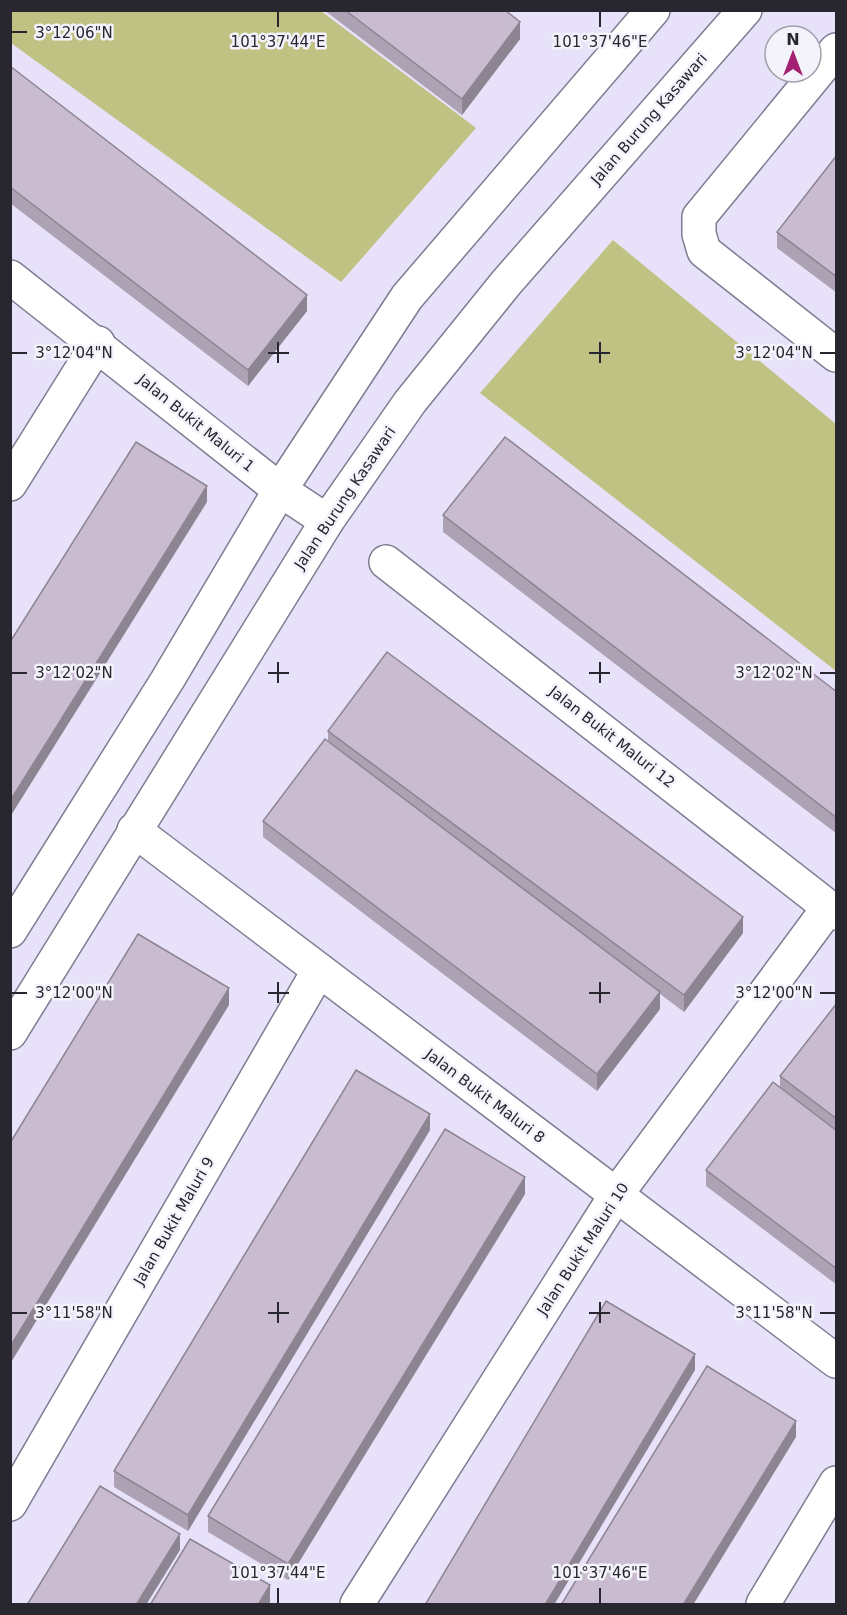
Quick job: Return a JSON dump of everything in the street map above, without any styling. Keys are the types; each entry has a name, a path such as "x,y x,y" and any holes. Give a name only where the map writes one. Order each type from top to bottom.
{"street":[{"path":"10,931 168,679 280,490 407,297 653,10"},
{"name":"Jalan Burung Kasawari","path":"10,1033 327,521 410,402 499,293 745,10"},
{"path":"837,50 699,217 699,234 704,251 837,355"},
{"name":"Jalan Bukit Maluri 1","path":"10,277 98,343 280,490 327,521"},
{"path":"10,484 98,343"},
{"name":"Jalan Bukit Maluri 12","path":"387,562 833,910"},
{"name":"Jalan Bukit Maluri 8","path":"134,830 837,1361"},
{"name":"Jalan Bukit Maluri 10","path":"357,1605 616,1195 833,910"},
{"name":"Jalan Bukit Maluri 9","path":"10,1504 319,970"},
{"path":"762,1605 837,1483"}],"green space":[{"path":"11,10 321,11 476,128 341,282 11,43"},
{"path":"613,240 836,424 836,671 480,393"}],"building":[{"path":"345,10 505,10 520,22 462,99"},
{"path":"10,66 307,295 248,370 10,187"},
{"path":"837,155 837,277 777,232"},
{"path":"505,437 837,692 837,818 443,515"},
{"path":"136,442 207,486 10,801 10,642"},
{"path":"387,652 743,917 684,995 328,731"},
{"path":"325,739 660,992 597,1074 263,821"},
{"path":"138,934 229,988 10,1347 10,1143"},
{"path":"837,1003 837,1119 780,1076"},
{"path":"356,1070 430,1114 188,1515 114,1471"},
{"path":"773,1082 837,1131 837,1269 706,1170"},
{"path":"445,1129 525,1177 288,1564 208,1516"},
{"path":"606,1301 695,1354 545,1605 425,1605"},
{"path":"707,1366 796,1421 683,1605 561,1605"},
{"path":"100,1486 180,1534 136,1605 27,1605"},
{"path":"190,1539 270,1585 258,1605 150,1605"}]}
